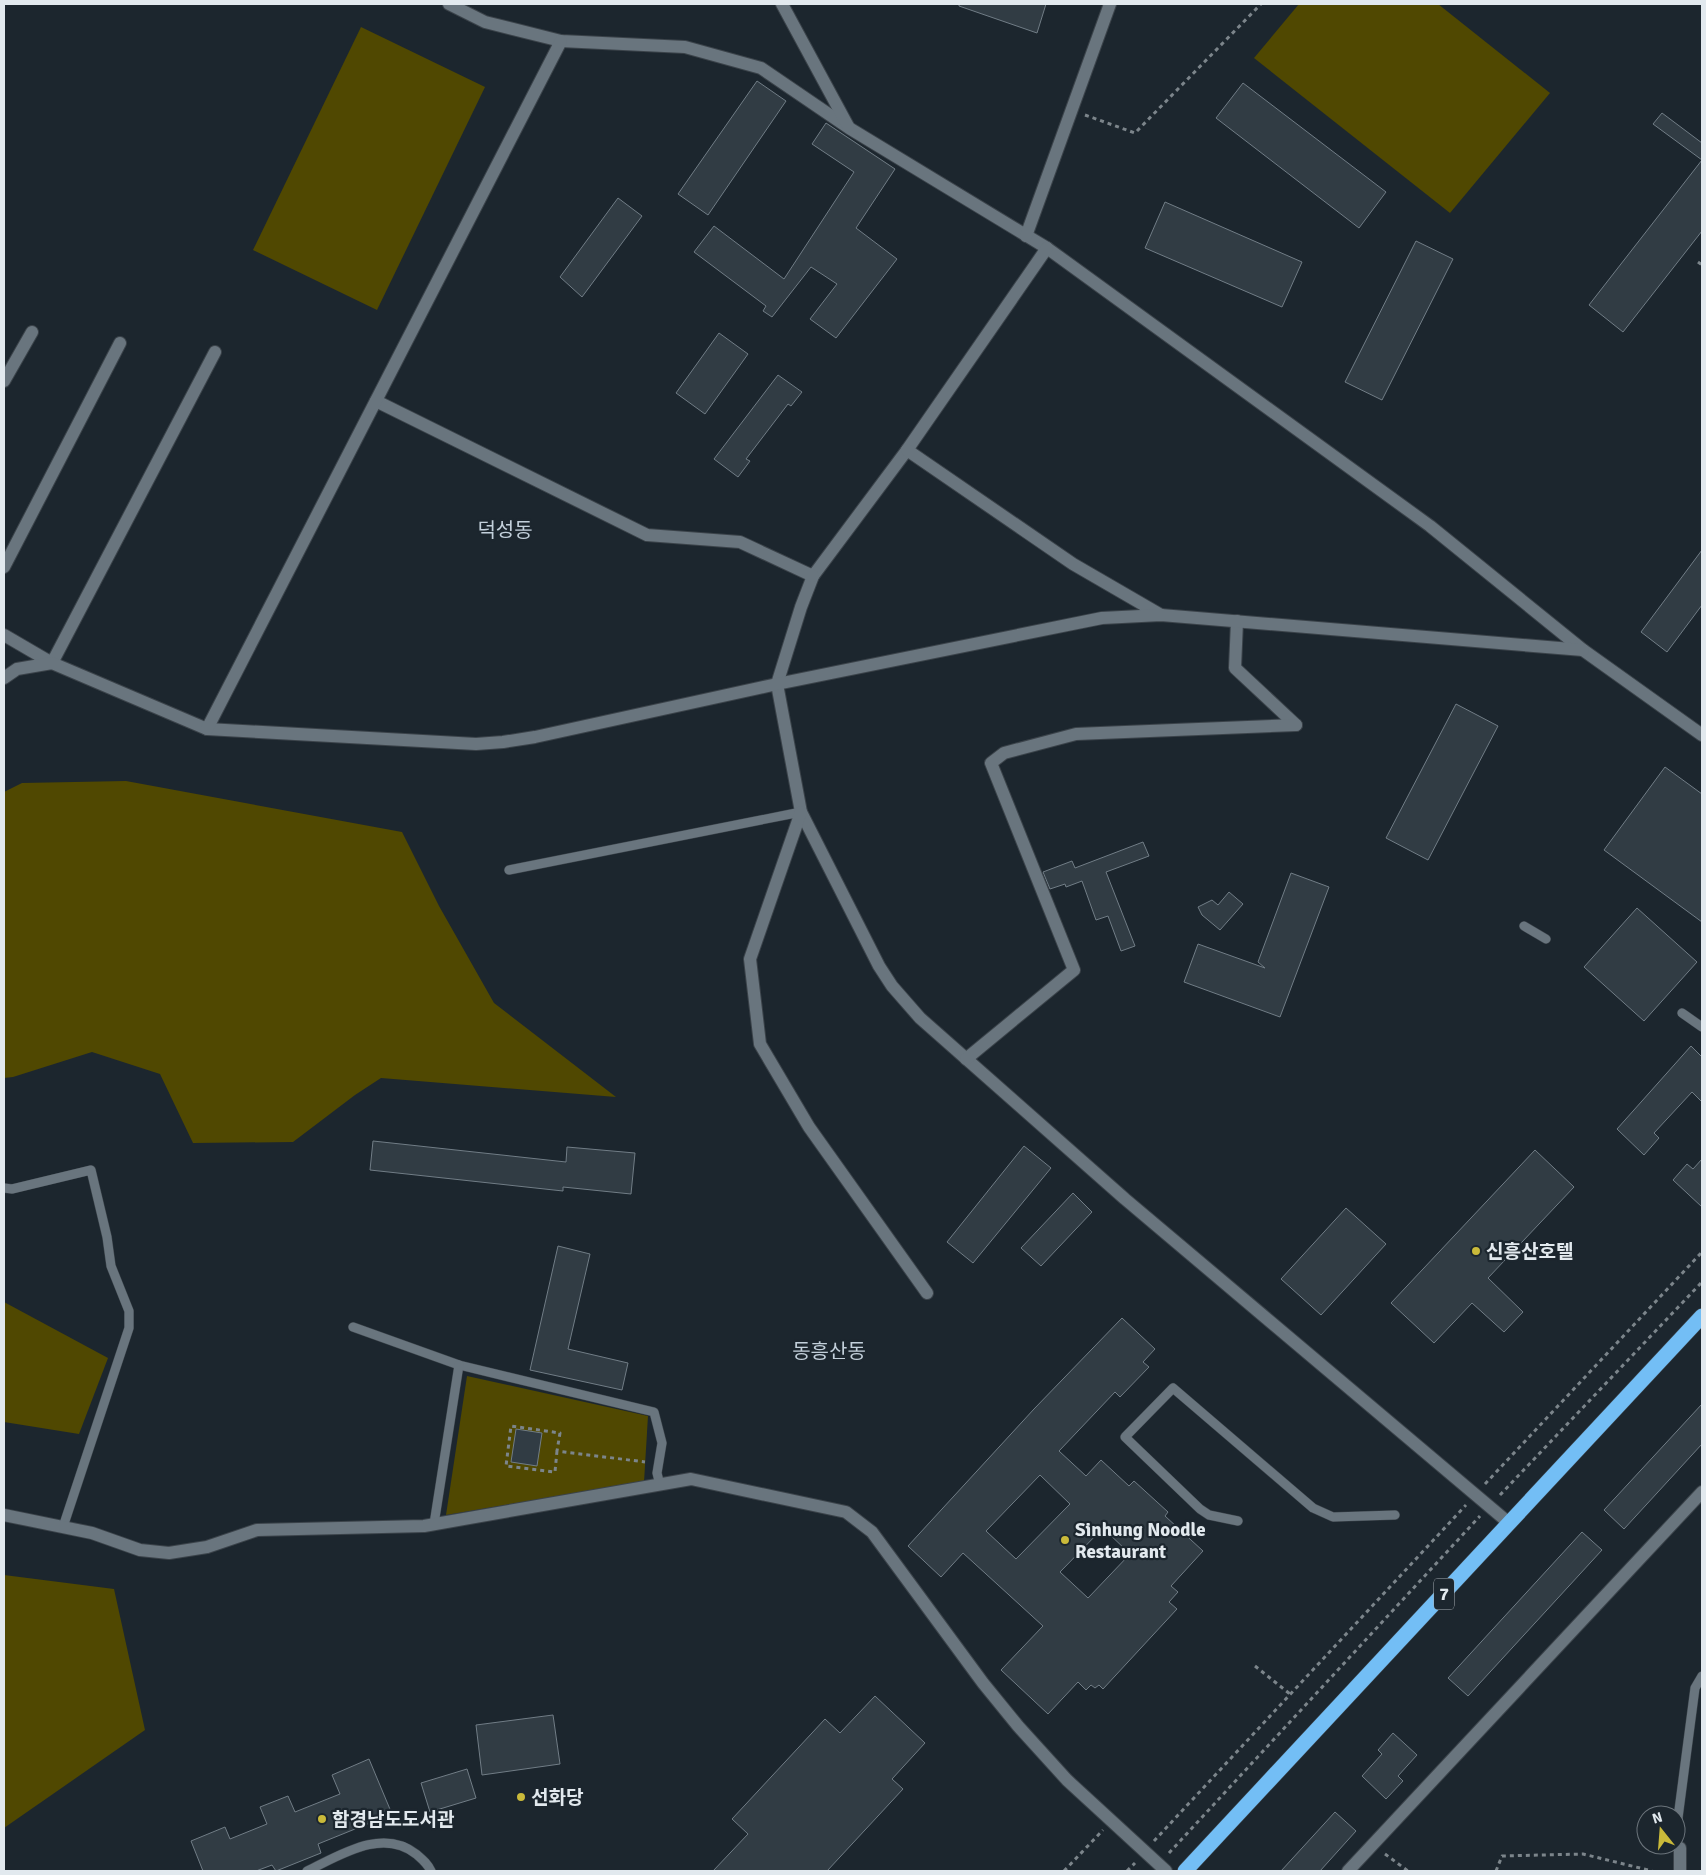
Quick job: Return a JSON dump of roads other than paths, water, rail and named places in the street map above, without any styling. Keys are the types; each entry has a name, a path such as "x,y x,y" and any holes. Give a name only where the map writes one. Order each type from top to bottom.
{"highway":[{"name":"7","path":"1185,1871 1702,1316"}],"street":[{"path":"449,4 485,22 561,41 685,47 761,68 849,128 1047,248 1430,526 1583,650 1702,735"},
{"path":"782,4 849,128"},
{"path":"1026,236 1110,4"},
{"path":"207,730 561,41"},
{"path":"1047,248 908,450 813,576 777,684 801,812 879,966 920,1018 1125,1199 1509,1523"},
{"path":"4,381 32,332"},
{"path":"4,567 120,343"},
{"path":"52,663 215,352"},
{"path":"376,401 647,535 740,542 813,576"},
{"path":"908,450 1073,564 1161,615"},
{"path":"4,635 52,663 207,730 476,744 535,737 777,684 1102,618 1161,615 1583,650"},
{"path":"966,1059 1074,970 990,763 1004,752 1076,734 1296,725 1235,668 1237,622"},
{"path":"4,678 17,669 52,663"},
{"path":"801,812 750,959 760,1044 809,1127 927,1293"},
{"path":"4,1515 92,1533 140,1550 169,1553 207,1547 257,1530 339,1529 434,1524 692,1479 846,1512 872,1532 983,1683 1018,1726 1067,1780 1162,1868"},
{"path":"1348,1871 1702,1492"},
{"path":"1679,1855 1680,1871"}],"lane":[{"path":"509,870 801,812"},
{"path":"1524,926 1546,939"},
{"path":"1682,1013 1702,1028"},
{"path":"4,1188 12,1189 91,1170 107,1237 111,1266 129,1311 129,1328 63,1527"},
{"path":"353,1327 459,1365 654,1412 662,1443 657,1473 660,1485"},
{"path":"434,1524 459,1365"},
{"path":"1238,1521 1209,1515 1200,1509 1124,1437 1173,1388 1313,1508 1334,1517 1395,1515"},
{"path":"1680,1805 1695,1688 1702,1676"},
{"path":"307,1871 363,1846 384,1842 408,1848 427,1863 431,1871"}],"place":[{"name":"신흥산호텔","path":"1476,1251"},
{"name":"Sinhung Noodle Restaurant","path":"1065,1540"},
{"name":"선화당","path":"521,1797"},
{"name":"함경남도도서관","path":"322,1819"}],"district":[{"name":"덕성동","path":"505,530"},
{"name":"동흥산동","path":"829,1351"}]}
